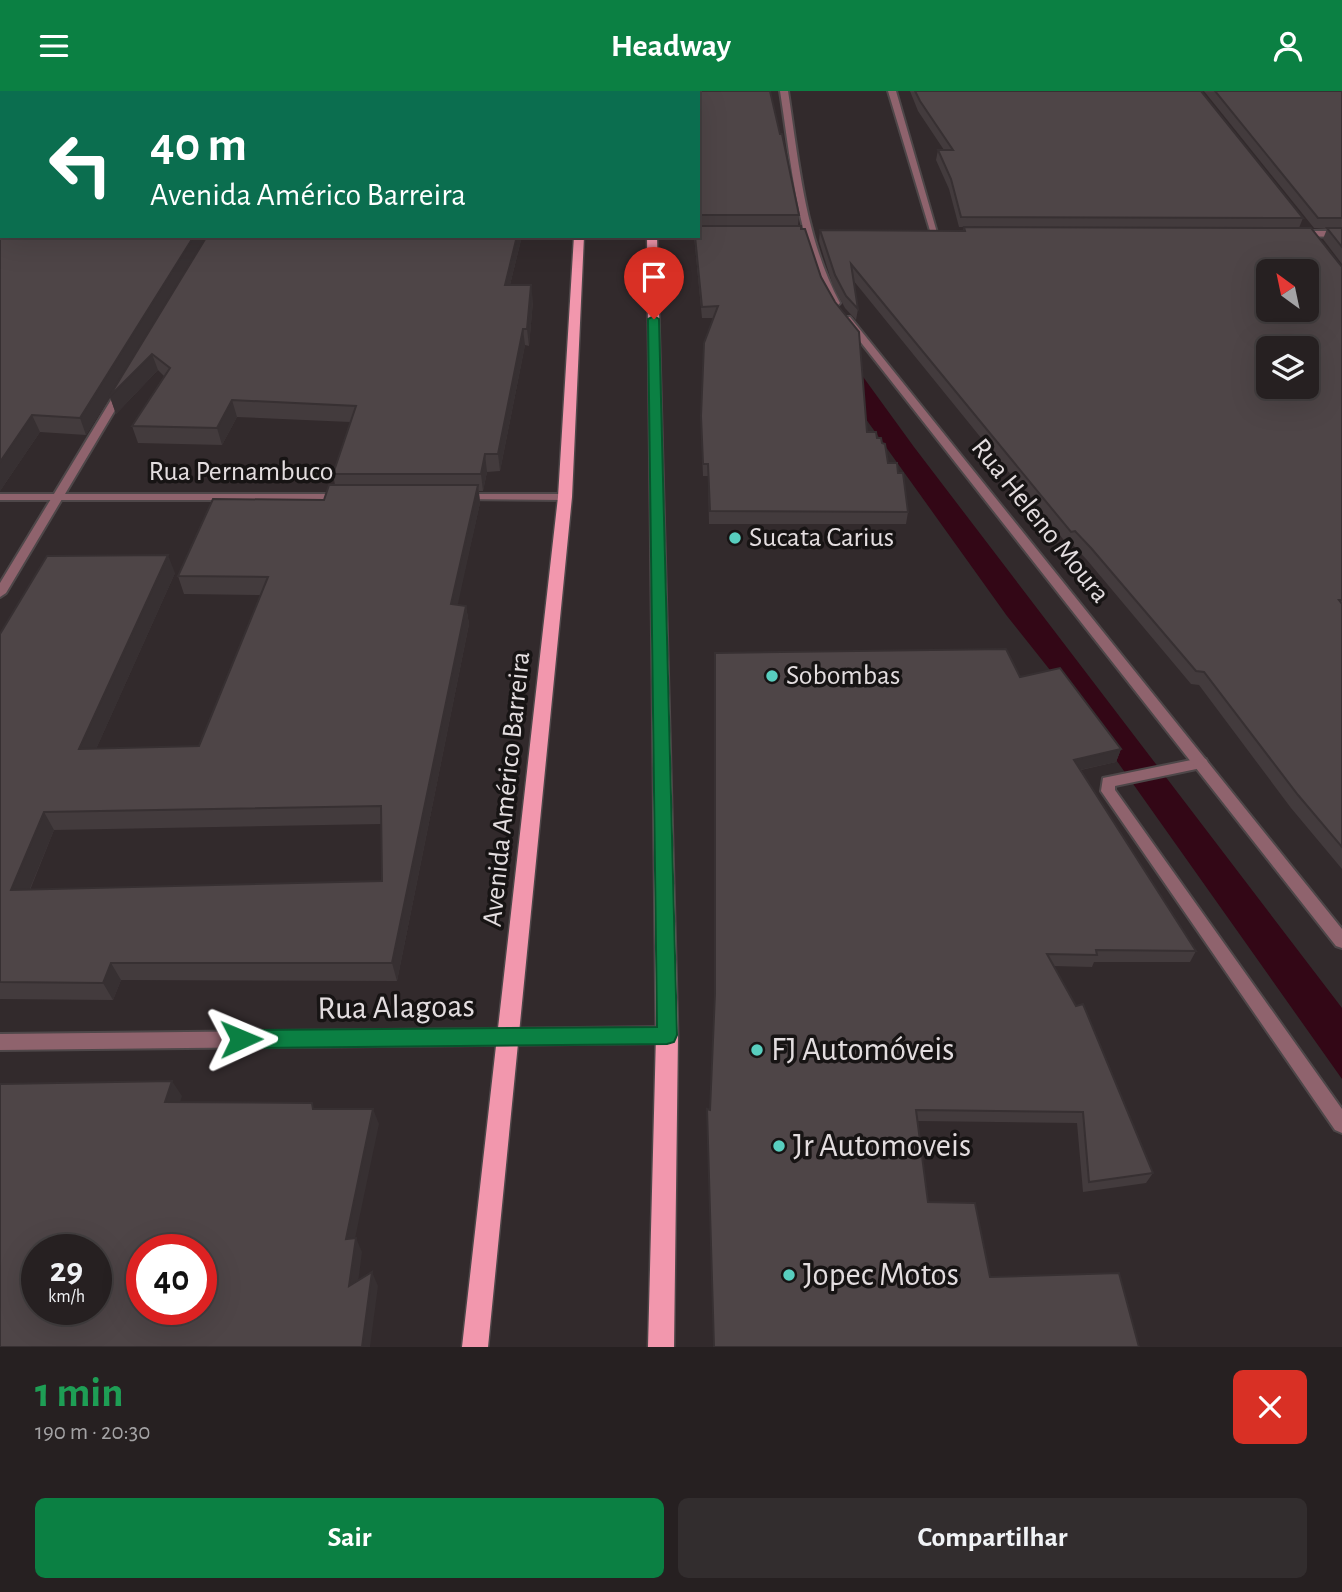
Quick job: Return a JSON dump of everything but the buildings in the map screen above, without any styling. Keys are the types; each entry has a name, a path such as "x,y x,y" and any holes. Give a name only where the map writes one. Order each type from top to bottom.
{"main road":[{"name":"Avenida Américo Barreira","path":"475,1347 565,497 579,238"},
{"path":"652,238 667,1035 661,1347"}],"street":[{"name":"Rua Heleno Moura","path":"784,91 809,232 830,295 839,310 1342,941"},
{"path":"892,91 935,234"},
{"path":"1304,224 1320,244"},
{"path":"795,232 823,233"},
{"path":"921,233 949,234"},
{"path":"1284,234 1342,234"},
{"path":"0,593 129,378"},
{"name":"Rua Pernambuco","path":"0,497 360,497"},
{"path":"442,497 565,497"},
{"path":"1202,763 1108,782 1108,791 1342,1124"},
{"name":"Rua Alagoas","path":"0,1042 667,1035"}],"shaded area":[{"path":"808,301 914,447 1342,1008 1342,1079 1073,699 1007,616 805,334"}],"place":[{"name":"Sucata Carius","path":"735,538"},
{"name":"Sobombas","path":"772,676"},
{"name":"FJ Automóveis","path":"757,1050"},
{"name":"Jr Automoveis","path":"779,1146"},
{"name":"Jopec Motos","path":"789,1275"}],"route":[{"path":"241,1039 667,1035 654,319"}]}
